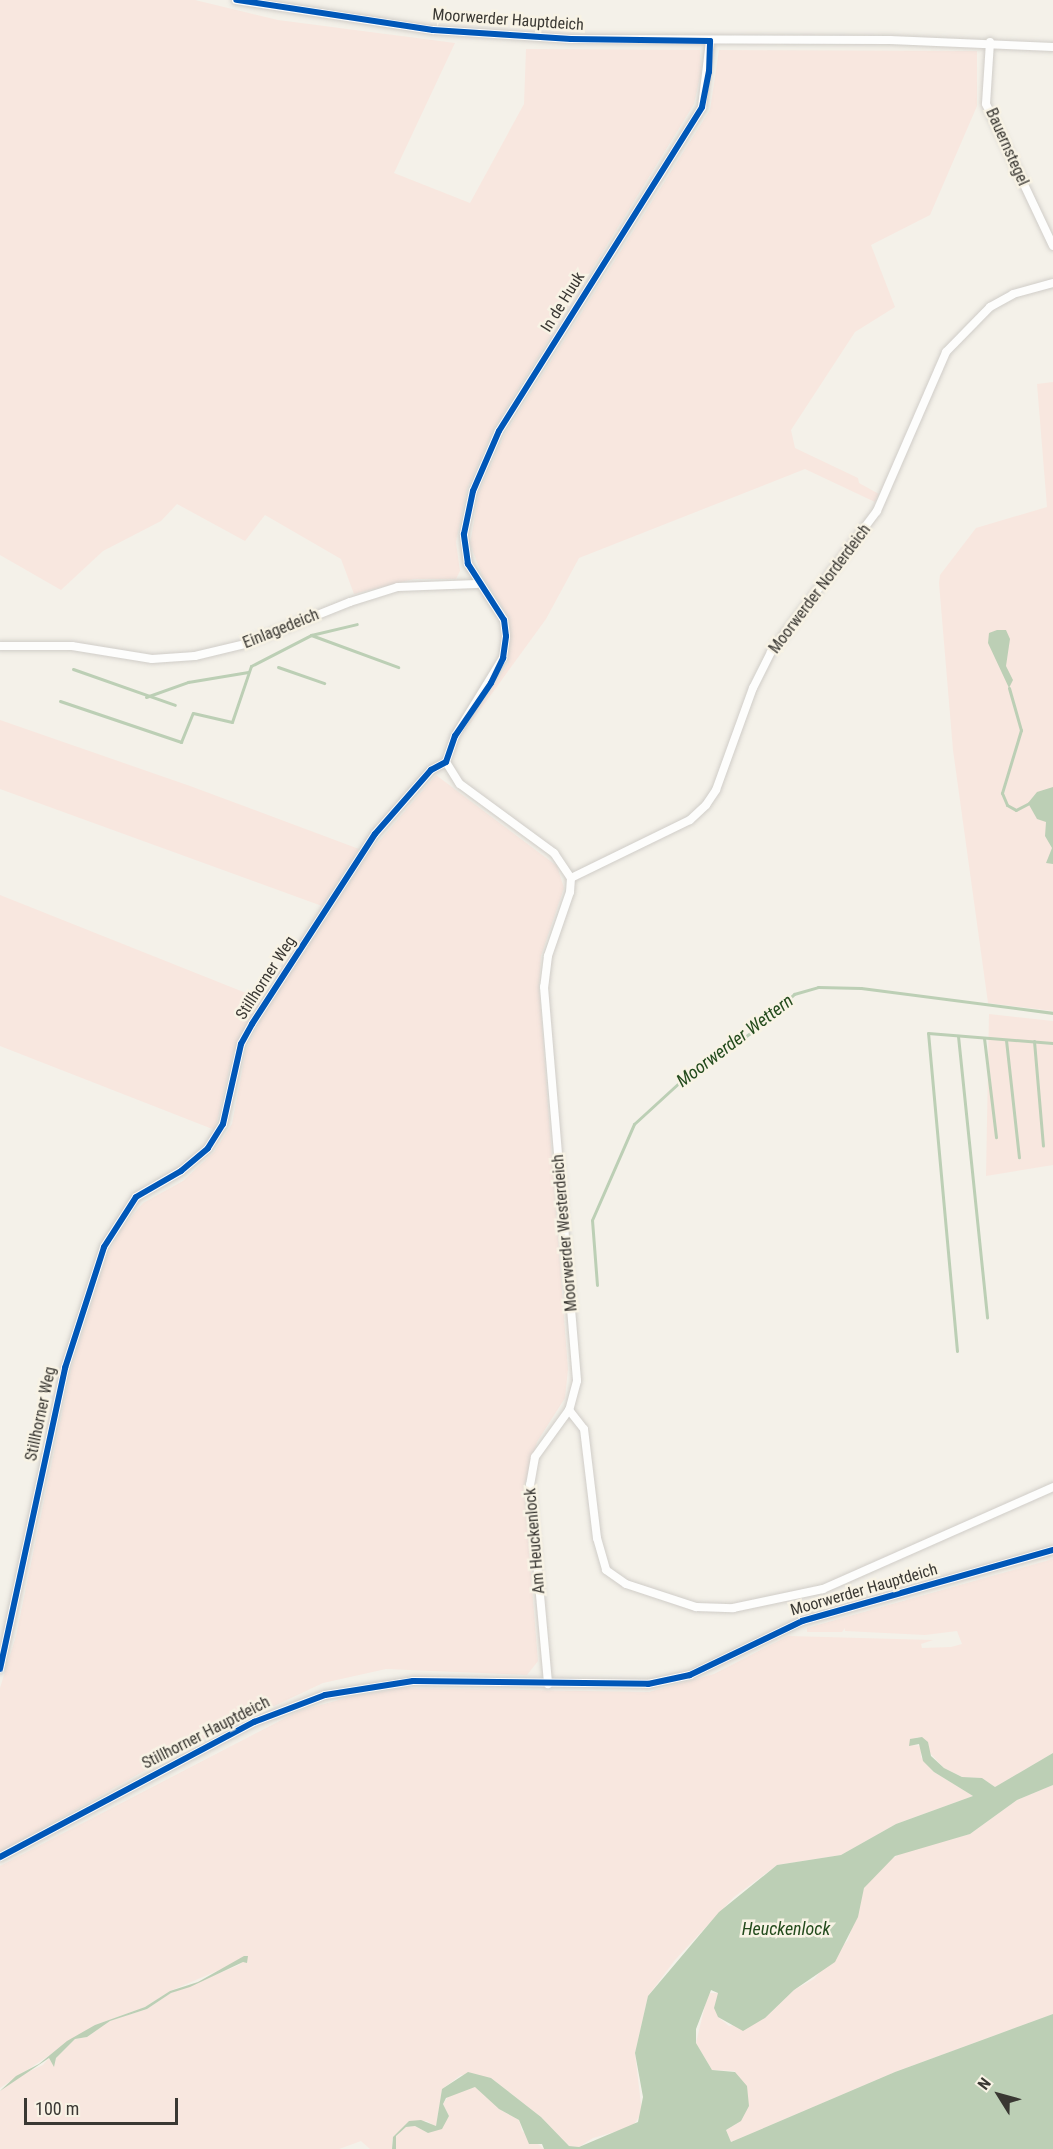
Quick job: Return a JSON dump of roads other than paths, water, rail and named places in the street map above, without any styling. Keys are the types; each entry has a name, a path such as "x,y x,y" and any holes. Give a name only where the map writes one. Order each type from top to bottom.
{"street":[{"name":"Moorwerder Hauptdeich","path":"236,0 433,30 571,39 990,42 1053,47"},
{"name":"In de Huuk","path":"477,584 468,564 464,534 485,460 499,431 702,107 710,41"},
{"name":"Bauernstegel","path":"990,42 986,104 1053,246"},
{"name":"Moorwerder Norderdeich","path":"571,878 690,820 706,805 716,790 753,688 771,652 877,511 946,352 990,307 1013,294 1053,283"},
{"name":"Einlagedeich","path":"0,646 72,646 152,659 195,656 245,644 398,587 477,584"},
{"path":"477,584 504,620 503,658 455,736 446,762 460,784 554,853 571,878"},
{"name":"Stillhorner Weg","path":"0,1669 64,1368 104,1247 136,1197 181,1171 208,1148 223,1124 241,1044 252,1024 375,834 431,770 446,762"},
{"name":"Moorwerder Westerdeich","path":"569,1410 577,1366 544,987 548,956 570,892 571,878"},
{"path":"569,1410 584,1429 603,1564 616,1579 696,1607 749,1606 853,1578 1053,1487"},
{"name":"Am Heuckenlock","path":"548,1684 530,1485 536,1457 569,1410"},
{"name":"Moorwerder Hauptdeich","path":"548,1684 648,1684 690,1675 784,1628 1053,1550"},
{"name":"Stillhorner Hauptdeich","path":"0,1857 254,1722 307,1701 391,1682 548,1684"}],"water":[{"path":"1006,630 1010,639 1006,666 1013,680 1009,688 988,643 989,633"},
{"path":"1053,787 1053,864 1046,863 1052,848 1045,836 1046,822 1037,819 1028,803 1037,792"},
{"name":"Heuckenlock","path":"922,1737 928,1742 931,1756 944,1768 962,1777 982,1778 995,1787 1053,1753 1053,1785 1017,1800 970,1834 895,1856 864,1888 858,1917 835,1962 794,1990 765,2018 743,2031 718,2017 714,2008 718,1993 711,1990 696,2029 696,2043 712,2070 735,2072 747,2086 749,2106 741,2121 726,2130 731,2142 895,2072 1053,2014 1053,2149 544,2149 542,2144 529,2144 519,2120 499,2109 475,2087 446,2098 443,2104 449,2116 442,2129 428,2133 415,2126 406,2127 396,2136 396,2149 392,2149 393,2137 409,2121 421,2120 436,2126 442,2089 468,2072 491,2078 541,2117 569,2146 579,2147 638,2122 643,2097 635,2053 648,1996 719,1912 777,1865 841,1855 896,1824 973,1796 934,1772 923,1761 919,1744 909,1746 910,1739"},
{"path":"244,1956 248,1956 247,1963 243,1962 190,1987 171,1993 147,2009 110,2021 87,2037 75,2039 56,2058 54,2067 49,2058 0,2091 16,2076 39,2064 67,2041 95,2025 145,2007 170,1991 198,1982"}],"waterway":[{"path":"60,701 181,742 193,713 232,722 251,666 311,635 357,624"},
{"path":"311,635 398,667"},
{"path":"278,667 324,683"},
{"path":"73,669 175,705"},
{"path":"146,697 188,682 248,672"},
{"path":"1009,688 1021,730 1002,793 1007,805 1016,810 1029,803"},
{"name":"Moorwerder Wettern","path":"597,1285 592,1220 634,1124 681,1081 756,1029 794,994 818,987 861,988 1053,1013"},
{"path":"957,1351 928,1033 1053,1043"},
{"path":"958,1036 987,1318"},
{"path":"984,1038 996,1137"},
{"path":"1006,1040 1019,1157"},
{"path":"1034,1041 1043,1146"}]}
